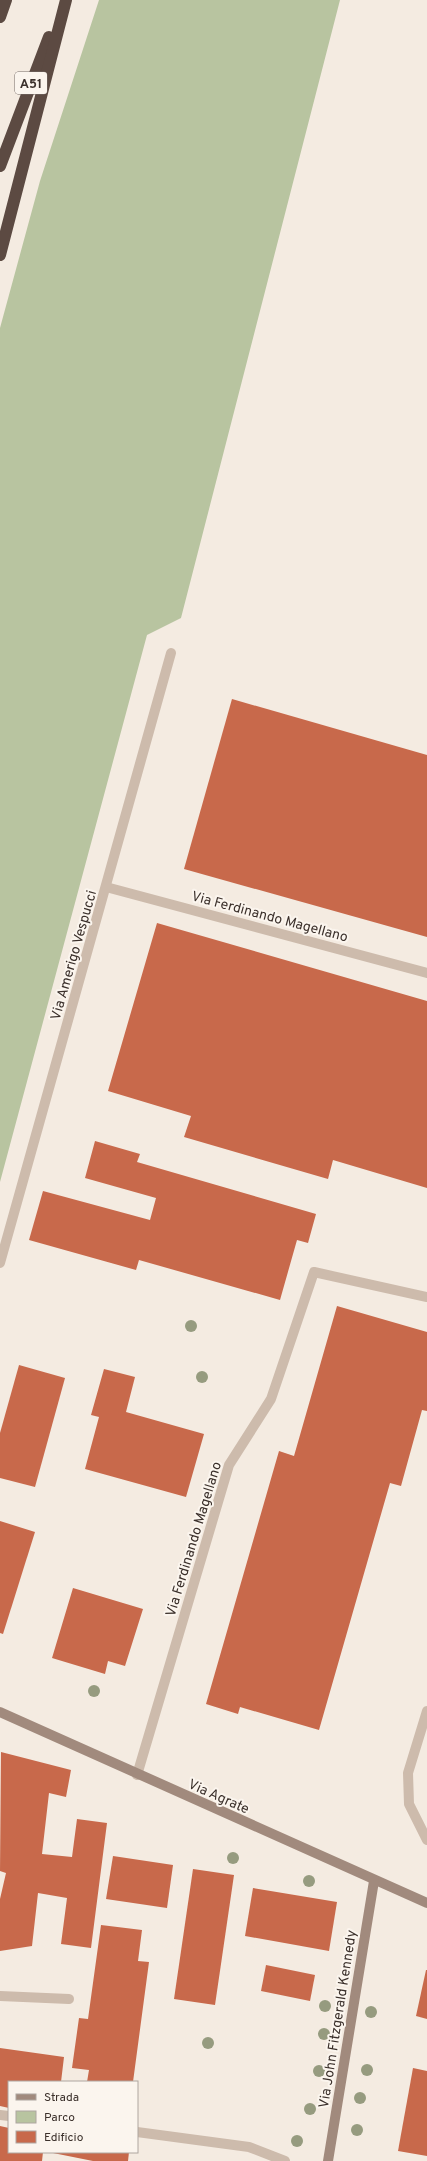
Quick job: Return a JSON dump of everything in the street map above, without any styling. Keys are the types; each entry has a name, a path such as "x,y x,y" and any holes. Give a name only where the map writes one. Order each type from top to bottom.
{"highway":[{"path":"0,17 6,0"},
{"path":"0,255 64,0"},
{"name":"A51","path":"0,166 64,0"}],"street":[{"name":"Via Amerigo Vespucci","path":"0,1264 171,653"},
{"name":"Via Ferdinando Magellano","path":"106,887 427,973"},
{"name":"Via Ferdinando Magellano","path":"137,1775 229,1465 271,1400 314,1272 427,1297"},
{"path":"427,1711 408,1773 409,1804 427,1840"},
{"name":"Via Agrate","path":"0,1712 137,1775 427,1904"},
{"name":"Via John Fitzgerald Kennedy","path":"328,2161 374,1881"},
{"path":"0,1996 68,1999"},
{"path":"138,2132 249,2147 285,2161"}],"green space":[{"path":"99,0 340,0 181,618 147,635 0,1182 0,328 40,181"}],"building":[{"path":"232,699 427,755 427,937 184,869"},
{"path":"157,923 427,1001 427,1188 333,1160 328,1179 184,1137 191,1116 108,1091"},
{"path":"95,1141 140,1154 137,1162 316,1214 308,1243 297,1240 280,1300 139,1260 136,1270 29,1240 43,1191 150,1220 156,1198 85,1178"},
{"path":"337,1306 427,1332 427,1411 422,1410 401,1486 390,1483 319,1730 240,1707 238,1714 206,1704 279,1451 294,1456"},
{"path":"19,1365 65,1378 35,1487 0,1478 0,1433"},
{"path":"104,1369 135,1377 126,1412 204,1434 186,1497 85,1469 99,1417 91,1415"},
{"path":"0,1521 35,1532 3,1634 0,1633"},
{"path":"73,1588 143,1609 125,1666 108,1661 105,1674 52,1658"},
{"path":"1,1752 71,1770 66,1797 49,1793 42,1854 72,1857 77,1819 107,1823 91,1948 61,1944 67,1898 38,1893 32,1946 0,1951 0,1899 6,1873 0,1871"},
{"path":"113,1856 173,1865 167,1908 106,1899"},
{"path":"193,1869 234,1875 215,2005 174,1999"},
{"path":"253,1888 337,1902 329,1951 245,1936"},
{"path":"101,1925 142,1930 138,1961 149,1962 133,2081 87,2081 89,2070 72,2068 79,2018 88,2019"},
{"path":"266,1965 315,1975 310,2001 261,1991"},
{"path":"427,1970 427,2019 416,2016"},
{"path":"0,2048 64,2057 61,2081 8,2081 8,2108 0,2106"},
{"path":"413,2068 427,2071 427,2156 398,2151"},
{"path":"0,2126 8,2128 8,2153 43,2153 42,2161 0,2161"},
{"path":"53,2153 129,2153 128,2161 93,2161"}]}
